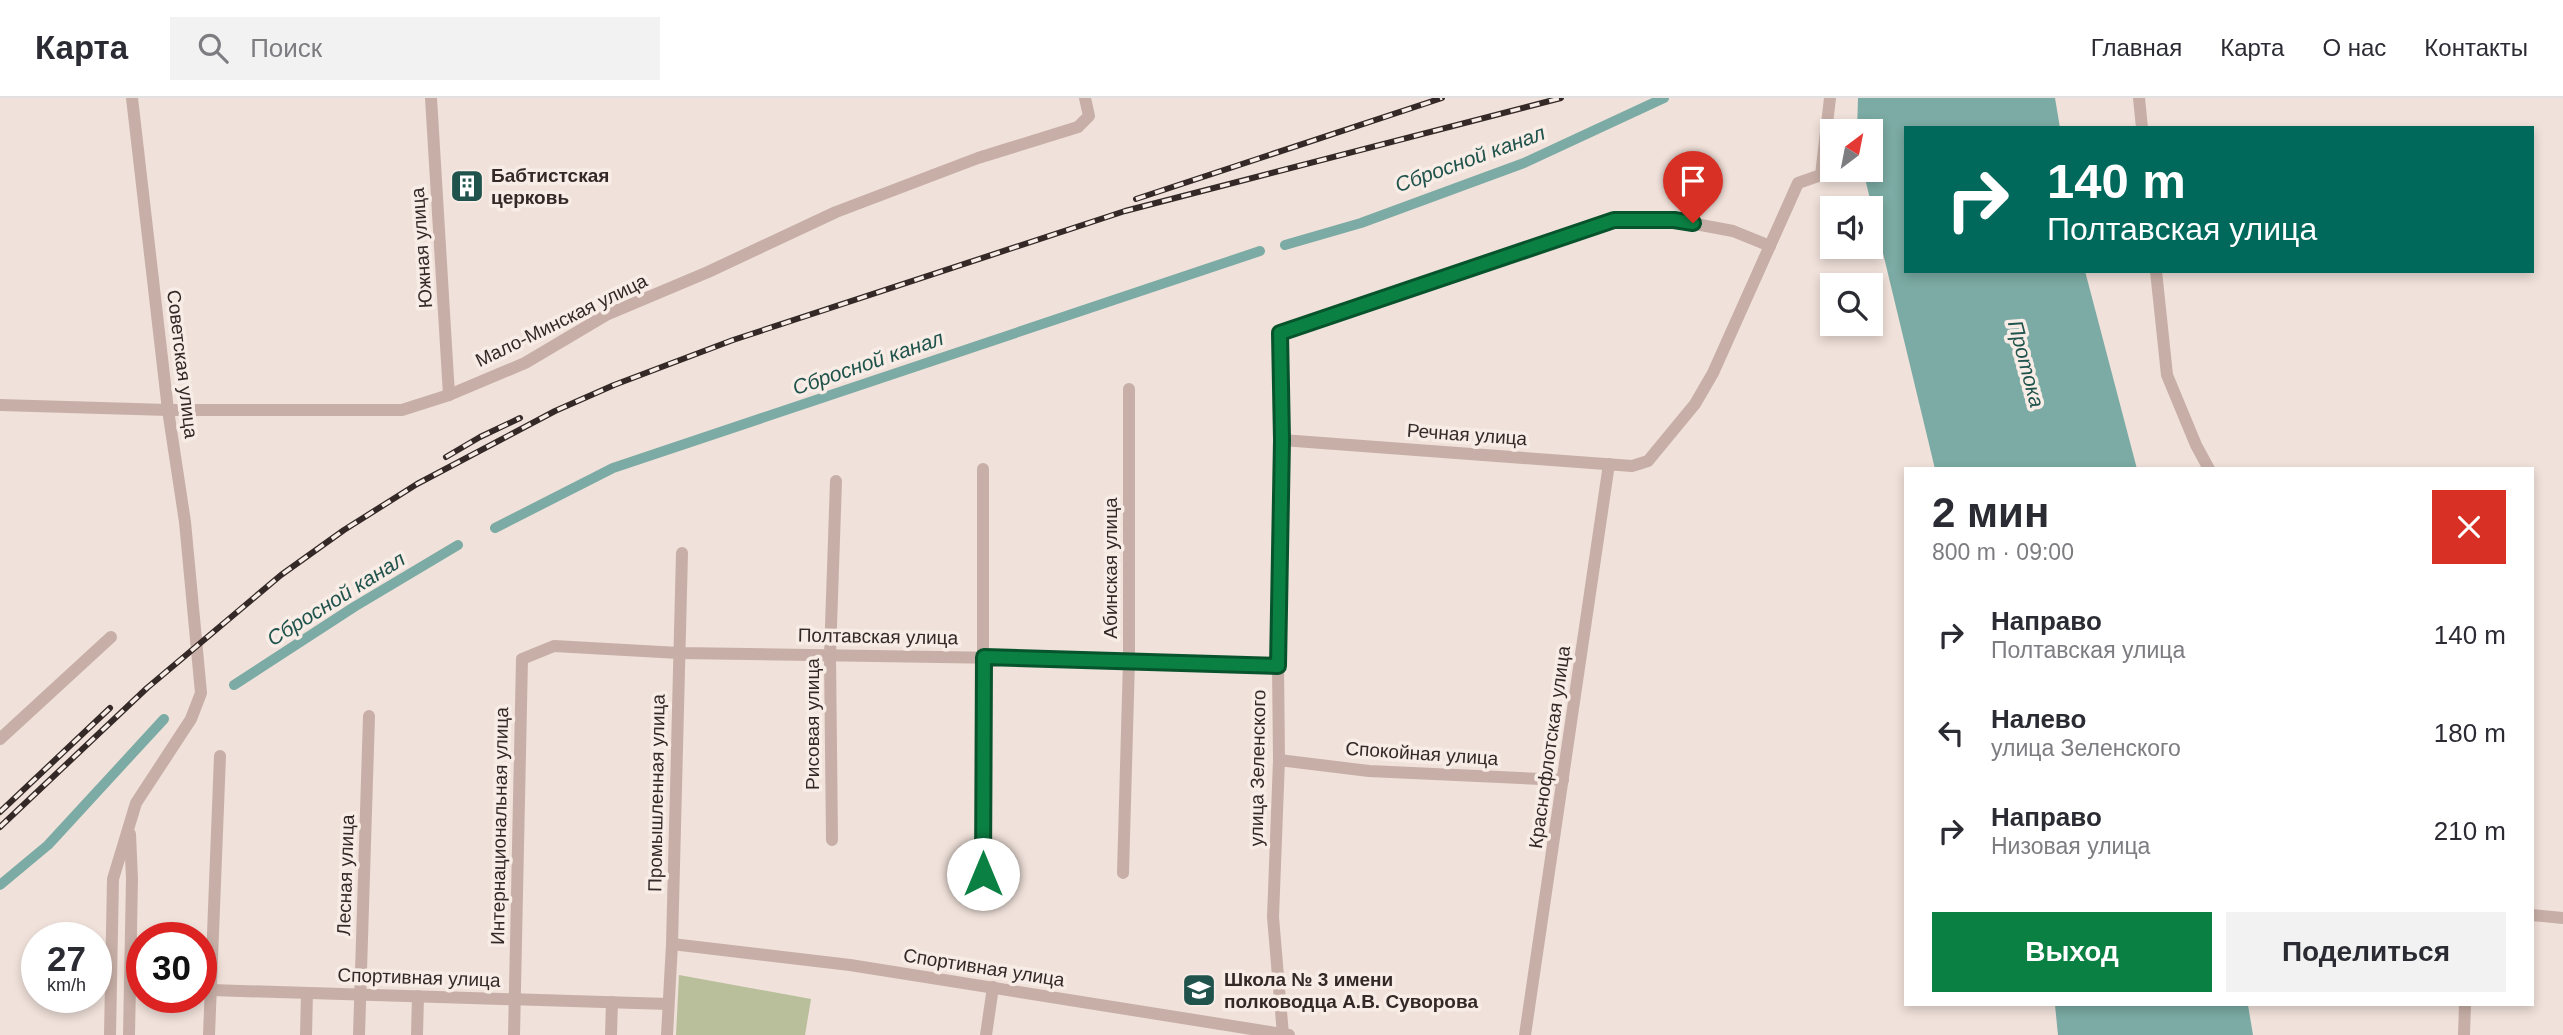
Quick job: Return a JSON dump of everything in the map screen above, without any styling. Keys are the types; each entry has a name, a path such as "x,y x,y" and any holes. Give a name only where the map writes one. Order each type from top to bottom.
{"street":[{"name":"Советская улица","path":"110,1035 113,879 136,803 184,729 201,693 185,522 168,410 132,98"},
{"name":"Южная улица","path":"431,98 449,395"},
{"name":"Мало-Минская улица","path":"0,404 168,410 402,410 449,395 525,362 606,315 708,272 836,212 978,158 1078,127 1088,116 1085,98"},
{"path":"1770,246 1798,183 1821,175 1830,98"},
{"path":"2139,98 2142,126"},
{"name":"улица Зеленского","path":"1284,1035 1273,917 1279,760 1282,440 1280,333 1614,220 1674,220 1733,231 1770,246"},
{"name":"Речная улица","path":"1282,440 1632,466 1647,461 1695,404 1713,373 1770,246"},
{"path":"2157,273 2167,375 2208,467"},
{"name":"Абинская улица","path":"1123,873 1129,660 1129,389"},
{"name":"Краснофлотская улица","path":"1525,1035 1609,464"},
{"path":"983,469 983,874"},
{"name":"Рисовая улица","path":"832,840 830,655 836,481"},
{"name":"Промышленная улица","path":"667,1035 672,944 682,553"},
{"path":"0,739 111,637"},
{"name":"Полтавская улица","path":"522,659 554,646 679,653 1129,660 1278,666"},
{"name":"Интернациональная улица","path":"514,1035 522,659"},
{"name":"Лесная улица","path":"359,1035 369,716"},
{"path":"214,922 220,755"},
{"name":"Спокойная улица","path":"1279,760 1369,771 1563,780"},
{"path":"129,1035 132,879 130,823"},
{"path":"113,879 124,869 132,879"},
{"path":"2534,915 2563,918"},
{"name":"Спортивная улица","path":"672,944 850,965 1289,1035"},
{"path":"986,1035 993,987"},
{"name":"Спортивная улица","path":"217,990 668,1004"},
{"path":"306,1035 307,993"},
{"path":"417,1035 418,996"},
{"path":"611,1035 612,1002"},
{"path":"2464,1035 2465,1006"},
{"path":"209,1035 210,1013"}],"green space":[{"path":"679,975 811,999 805,1035 676,1035"}],"water":[{"name":"Протока","path":"1858,98 2055,98 2060,126 1904,126 1904,273 2086,273 2136,467 1935,467 1883,253 1883,196 1869,196 1866,182 1883,182 1883,119 1857,119"},
{"path":"2055,1006 2248,1006 2253,1035 2058,1035"}],"waterway":[{"name":"Сбросной канал","path":"1285,245 1361,223 1524,163 1664,98"},
{"name":"Сбросной канал","path":"495,528 613,468 1260,251"},
{"name":"Сбросной канал","path":"234,685 354,607 458,545"},
{"name":"Сбросной канал","path":"0,885 48,845 164,719"}],"railway":[{"path":"1136,199 1442,98"},
{"path":"0,827 147,688 281,575 344,530 417,484 555,411 614,385 733,340 1125,211 1561,98"},
{"path":"446,457 520,418"},
{"path":"0,812 110,708"}],"place":[{"name":"Бабтистская церковь","path":"467,186"},
{"name":"Школа № 3 имени полководца А.В. Суворова","path":"1199,990"}],"route":[{"path":"983,874 984,657 1278,666 1282,440 1280,333 1614,220 1674,220 1693,223"}]}
